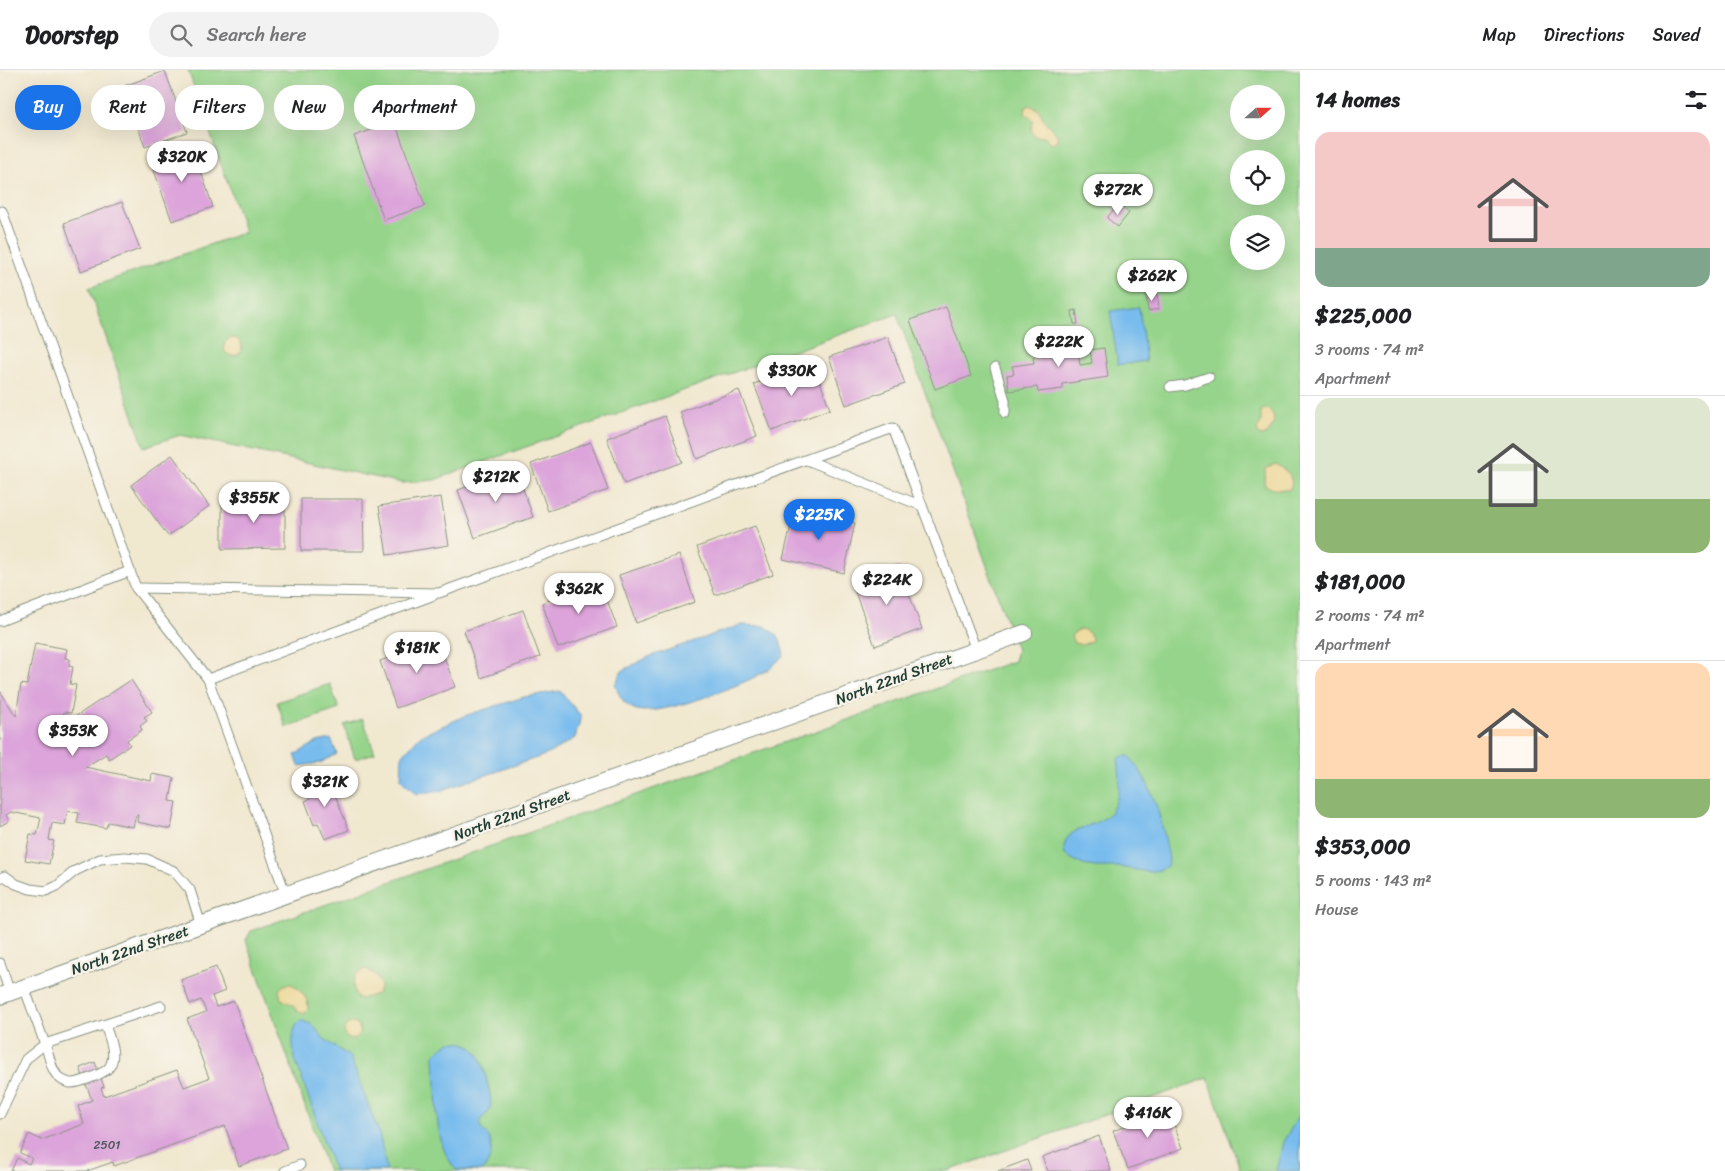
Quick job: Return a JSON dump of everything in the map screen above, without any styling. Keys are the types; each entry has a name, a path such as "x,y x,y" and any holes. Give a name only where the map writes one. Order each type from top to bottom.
{"street":[{"name":"North 22nd Street","path":"11,992 1024,633"}],"lane":[{"path":"2,212 136,588 208,679 286,895"},
{"path":"996,368 1004,395 1005,413"},
{"path":"1170,388 1209,377"},
{"path":"208,679 893,428 976,650"},
{"path":"807,460 922,506"},
{"path":"0,621 130,571"},
{"path":"136,588 439,593"},
{"path":"0,878 5,876 16,884 30,889 46,891 57,886 75,871 100,859 126,857 146,859 174,871 190,890 201,925"},
{"path":"0,963 11,992 45,1044 54,1072 60,1079 71,1083 103,1073 110,1067 112,1046 105,1025"},
{"path":"0,1114 26,1059 45,1044 161,1006"},
{"path":"284,1171 300,1165"}],"green space":[{"path":"188,70 1300,70 1300,1171 1241,1171 1208,1078 948,1171 328,1171 246,940 251,931 1014,661 1017,650 897,314 434,480 402,483 180,435 144,447 89,288 245,232 209,130 264,130 264,85 193,85"},
{"path":"330,684 339,709 286,727 277,702"},
{"path":"363,719 375,753 355,759 344,725"}],"sand":[{"path":"1029,105 1038,109 1059,140 1053,144 1045,136 1037,137 1032,134 1033,120 1025,114 1026,106"},
{"path":"233,338 239,341 242,347 239,353 233,356 227,353 224,347 227,341"},
{"path":"1265,409 1273,414 1274,422 1270,431 1262,436 1259,435 1257,430 1261,422 1261,411"},
{"path":"1275,464 1289,474 1292,482 1289,490 1273,489 1265,485 1266,469"},
{"path":"1079,629 1088,632 1092,641 1082,645 1074,643 1071,636"},
{"path":"366,969 376,975 381,986 377,994 361,999 355,993 354,980 358,973"},
{"path":"291,984 301,991 305,998 308,1009 304,1014 296,1010 293,1005 281,999 279,990 284,985"},
{"path":"349,1023 355,1023 360,1028 358,1037 349,1039 344,1034 344,1028"}],"water":[{"path":"1139,307 1146,361 1118,365 1110,311"},
{"path":"741,625 765,626 779,637 784,655 769,669 759,675 725,690 665,709 637,710 629,706 621,697 615,685 622,671 648,657"},
{"path":"560,691 581,716 575,738 548,754 439,791 417,794 401,780 402,756 420,736 467,715 524,697"},
{"path":"331,739 337,754 320,763 299,766 295,755 317,742"},
{"path":"1123,756 1129,756 1138,767 1156,805 1169,860 1167,866 1160,870 1149,872 1119,867 1095,867 1083,865 1065,855 1064,846 1071,834 1099,821 1111,812 1119,790 1120,773 1118,759"},
{"path":"301,1020 313,1025 323,1038 350,1057 379,1133 387,1171 334,1171 294,1056 294,1032"},
{"path":"450,1042 467,1044 473,1048 480,1059 485,1074 491,1105 480,1125 490,1140 491,1155 482,1171 456,1170 449,1161 441,1141 437,1120 434,1056"},
{"path":"1300,1114 1300,1171 1276,1171 1283,1142"}],"building":[{"path":"165,71 175,99 175,130 186,130 187,132 145,147 139,130 165,130 165,85 127,85"},
{"path":"372,130 398,130 425,206 384,220 354,136"},
{"path":"192,145 213,207 172,221 150,159"},
{"path":"122,202 140,249 81,271 64,223"},
{"path":"1118,204 1129,213 1118,227 1107,218"},
{"path":"1157,294 1159,309 1148,311 1146,295"},
{"path":"946,307 971,376 935,389 910,320"},
{"path":"1076,310 1078,324 1074,324 1072,311"},
{"path":"1076,333 1080,365 1092,363 1090,350 1104,348 1108,377 1062,384 1063,389 1038,392 1037,387 1009,391 1007,375 1014,374 1012,366 1034,363 1033,357 1055,354 1053,336"},
{"path":"888,337 905,384 846,405 829,357"},
{"path":"813,363 830,409 772,431 754,384"},
{"path":"739,390 757,436 697,459 680,412"},
{"path":"665,416 682,462 624,484 607,438"},
{"path":"591,442 608,490 548,511 531,464"},
{"path":"172,455 209,506 168,536 131,485"},
{"path":"516,469 533,517 475,538 458,490"},
{"path":"441,497 449,545 387,555 379,506"},
{"path":"285,498 285,548 222,549 222,499"},
{"path":"301,499 363,499 364,551 301,551"},
{"path":"795,509 855,523 844,573 783,559"},
{"path":"755,526 773,574 715,595 697,547"},
{"path":"679,555 695,602 636,623 619,575"},
{"path":"899,567 922,629 875,646 852,584"},
{"path":"601,584 617,627 558,648 542,603 589,585 590,588"},
{"path":"523,610 540,657 481,678 464,631"},
{"path":"438,640 455,687 396,708 380,661"},
{"path":"35,643 67,649 65,658 70,659 69,666 73,667 70,684 76,685 71,713 64,712 61,726 131,680 152,712 144,717 147,721 140,726 142,730 127,740 130,745 109,759 106,754 85,767 151,781 152,774 174,778 170,801 176,802 171,829 137,822 138,815 136,815 133,827 108,822 106,828 77,823 79,813 68,811 65,825 52,823 49,840 54,841 49,864 25,860 30,834 37,835 41,818 11,812 6,815 9,821 0,826 0,691 16,716 21,684 27,685"},
{"path":"327,775 349,830 325,839 318,823 314,825 305,801 310,799 304,783"},
{"path":"216,967 225,991 212,996 216,1007 234,1001 287,1149 239,1166 225,1126 114,1166 113,1162 87,1171 11,1171 17,1158 29,1164 32,1158 20,1153 29,1134 42,1140 84,1124 78,1106 92,1100 80,1068 95,1062 104,1087 101,1088 104,1096 177,1070 184,1087 209,1078 187,1019 206,1012 201,1000 190,1004 181,980"},
{"path":"1168,1109 1183,1148 1128,1169 1113,1131"},
{"path":"1099,1136 1111,1171 1048,1171 1042,1157"},
{"path":"1027,1160 1031,1171 998,1171"}]}
